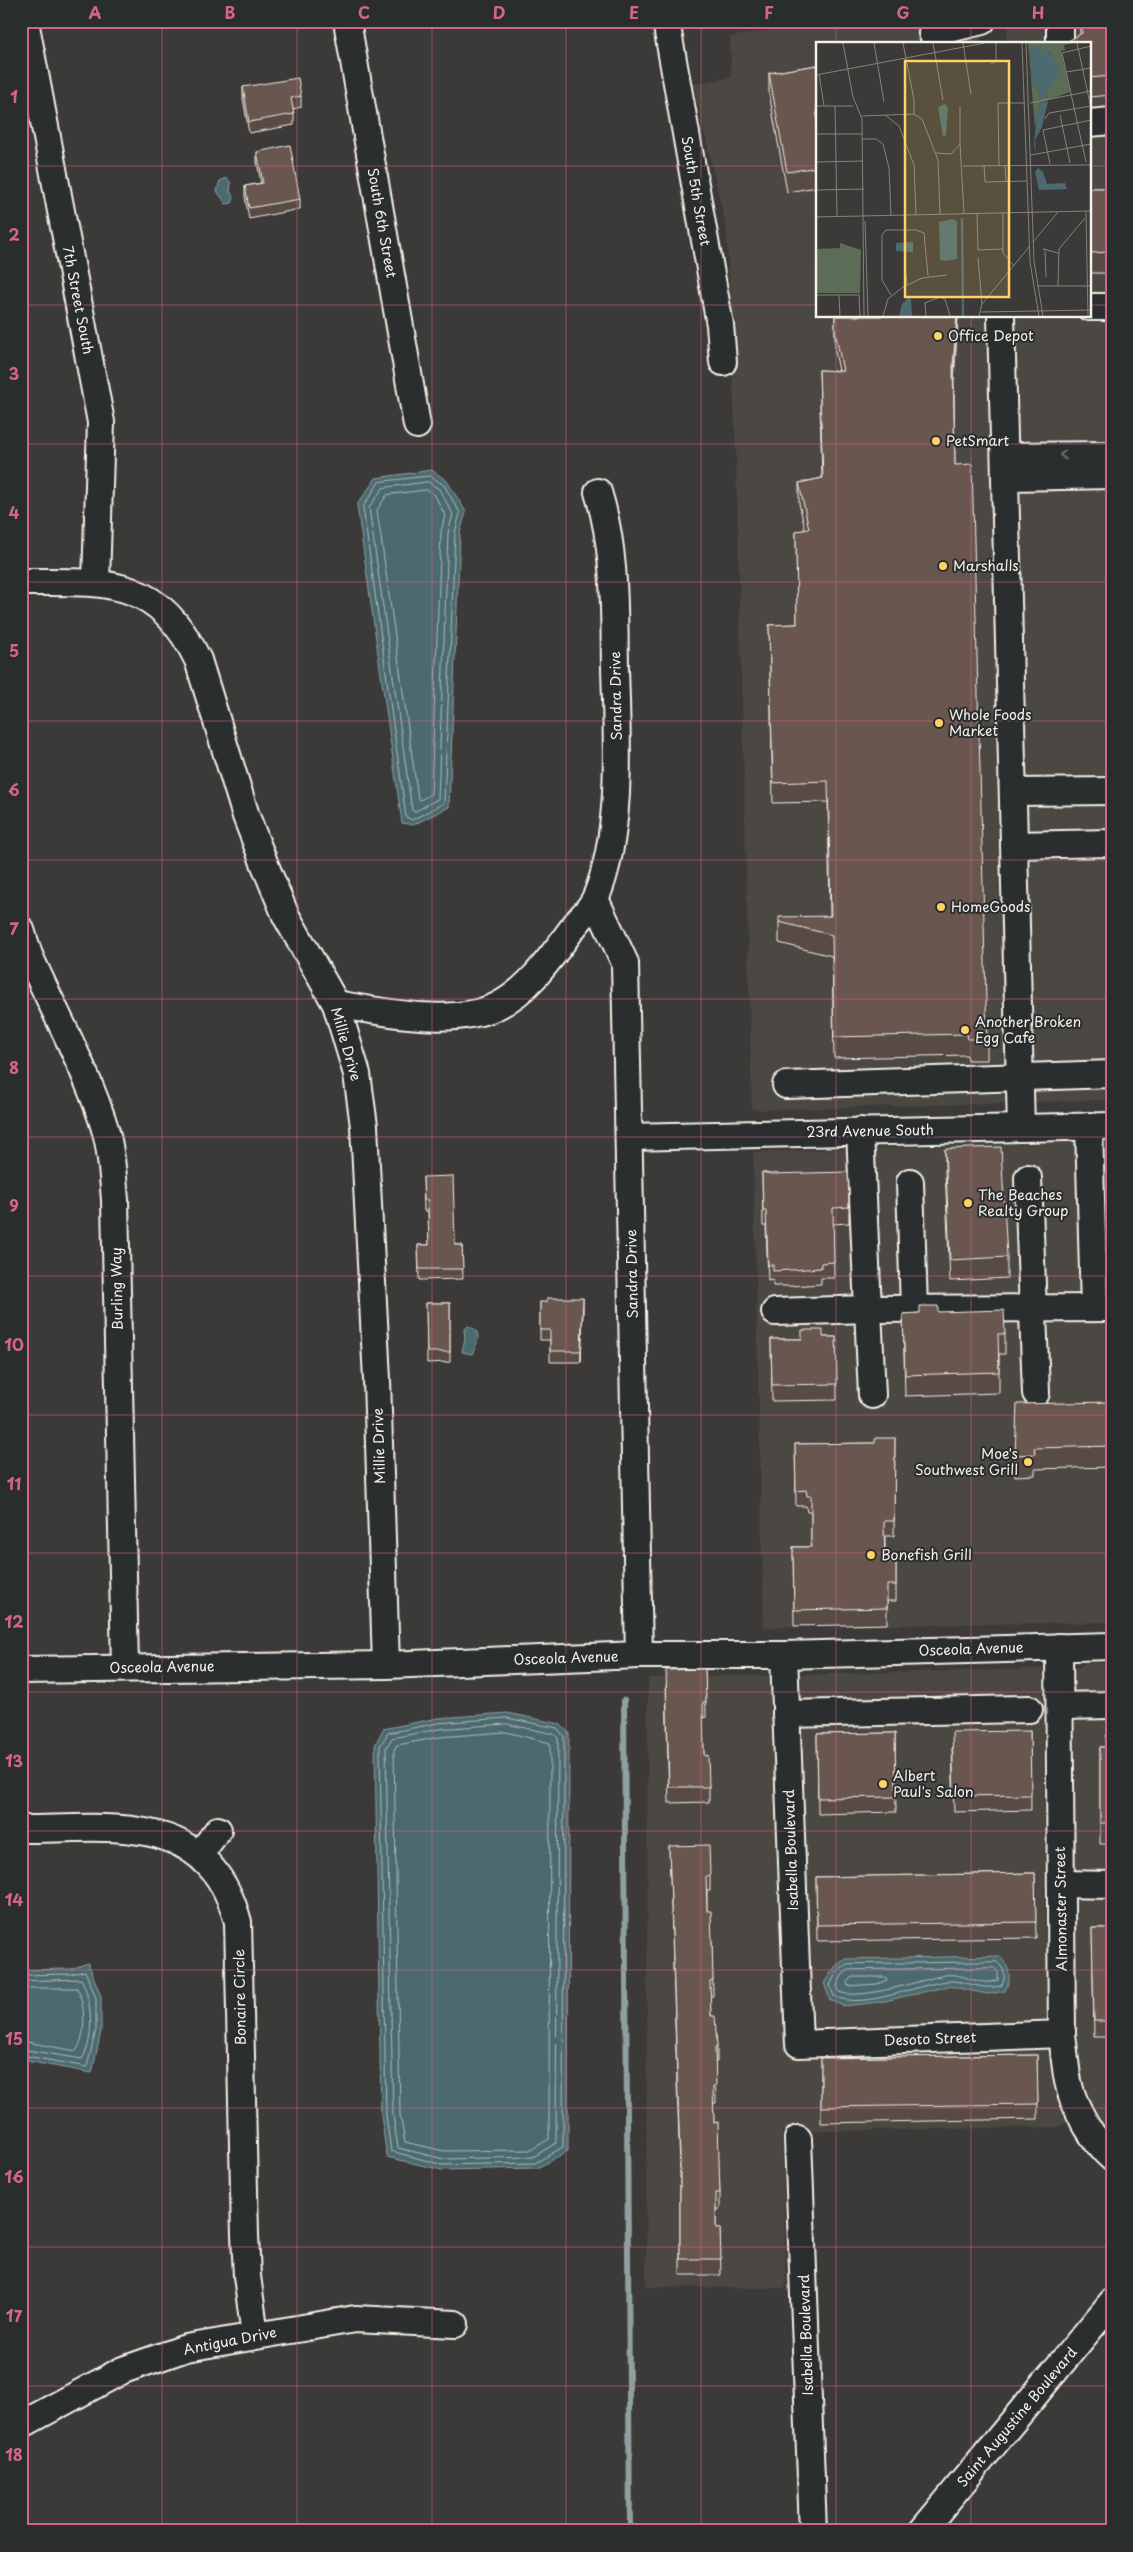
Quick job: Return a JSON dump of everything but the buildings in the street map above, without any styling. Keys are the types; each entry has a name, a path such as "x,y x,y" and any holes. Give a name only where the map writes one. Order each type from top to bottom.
{"street":[{"name":"7th Street South","path":"25,21 101,422 96,582"},
{"name":"South 6th Street","path":"347,21 417,426"},
{"name":"South 5th Street","path":"666,21 720,325 723,362"},
{"path":"932,33 982,21"},
{"path":"1060,21 1060,42"},
{"path":"1090,123 1112,121"},
{"path":"1090,307 1112,307"},
{"path":"1001,318 1021,1128"},
{"path":"1005,466 1112,455"},
{"path":"1005,466 1112,475"},
{"name":"Sandra Drive","path":"336,1004 419,1015 474,1013 497,1006 516,993 538,973 595,899 607,859 612,826 617,742 613,573 607,520 598,492"},
{"name":"Millie Drive","path":"21,582 96,582 121,587 142,595 159,606 186,636 198,660 246,816 265,865 286,916 336,1004 357,1074 364,1126 376,1371 386,1665"},
{"path":"1013,792 1112,791"},
{"path":"1014,845 1112,844"},
{"name":"Sandra Drive","path":"595,899 624,963 639,1655"},
{"name":"Burling Way","path":"21,930 29,955 98,1107 111,1161 115,1200 125,1667"},
{"path":"786,1085 1020,1075 1112,1074"},
{"path":"774,1312 868,1309 1103,1308 1100,1126"},
{"name":"23rd Avenue South","path":"629,1137 1100,1126"},
{"path":"860,1131 872,1395"},
{"path":"834,1173 862,1172"},
{"path":"1028,1178 1036,1393"},
{"path":"910,1182 914,1309"},
{"name":"Osceola Avenue","path":"21,1670 125,1667 386,1665 639,1655 784,1655 1112,1646"},
{"name":"Almonaster Street","path":"1059,1647 1062,2034 1068,2082 1082,2116 1104,2152 1112,2158"},
{"name":"Isabella Boulevard","path":"784,1655 798,2044"},
{"path":"1060,1706 1112,1705"},
{"path":"786,1714 1029,1709"},
{"name":"Bonaire Circle","path":"21,1829 146,1830 165,1835 199,1855 224,1885 233,1903 238,1922 247,2276 255,2335"},
{"path":"199,1855 218,1830"},
{"path":"1061,1884 1112,1885"},
{"name":"Desoto Street","path":"798,2044 1062,2034"},
{"name":"Isabella Boulevard","path":"798,2139 813,2531"},
{"name":"Saint Augustine Boulevard","path":"922,2531 1112,2302"},
{"name":"Antigua Drive","path":"24,2416 123,2370 186,2348 356,2319 454,2324"}],"shaded area":[{"path":"817,21 981,21 981,42 816,42 816,318 1090,318 1090,42 1007,42 1007,21 1112,21 1112,1100 752,1110 736,455 727,230 693,84 731,77 730,37"},
{"path":"1112,1141 1112,1622 764,1627 753,1152"},
{"path":"1084,1663 1112,1663 1112,2135 1093,2106 1058,2127 782,2132 786,2288 646,2287 648,1678 1043,1669 1045,1940 1072,1939 1072,1673"}],"water":[{"path":"227,178 231,183 230,191 234,198 232,203 226,204 217,191 220,181"},
{"path":"432,470 447,481 466,512 460,533 449,807 413,825 402,823 357,505 376,478"},
{"path":"468,1326 476,1331 478,1337 472,1354 462,1352 465,1339 464,1330"},
{"path":"508,1713 560,1724 569,1733 568,2151 537,2168 442,2170 387,2157 381,2116 375,1745 383,1729 438,1718"},
{"path":"1000,1956 1009,1973 1007,1986 1005,1991 987,1994 949,1986 880,2002 843,2006 830,2000 824,1983 835,1967 845,1959"},
{"path":"88,1963 101,1996 101,2031 92,2073 21,2060 21,1970 71,1969"}],"waterway":[{"path":"624,1700 630,2531"}],"place":[{"name":"Office Depot","path":"938,336"},
{"name":"PetSmart","path":"936,441"},
{"name":"Marshalls","path":"943,566"},
{"name":"Whole Foods Market","path":"939,723"},
{"name":"HomeGoods","path":"941,907"},
{"name":"Another Broken Egg Cafe","path":"965,1030"},
{"name":"The Beaches Realty Group","path":"968,1203"},
{"name":"Moe's Southwest Grill","path":"1028,1462"},
{"name":"Bonefish Grill","path":"871,1555"},
{"name":"Albert Paul's Salon","path":"883,1784"}]}
